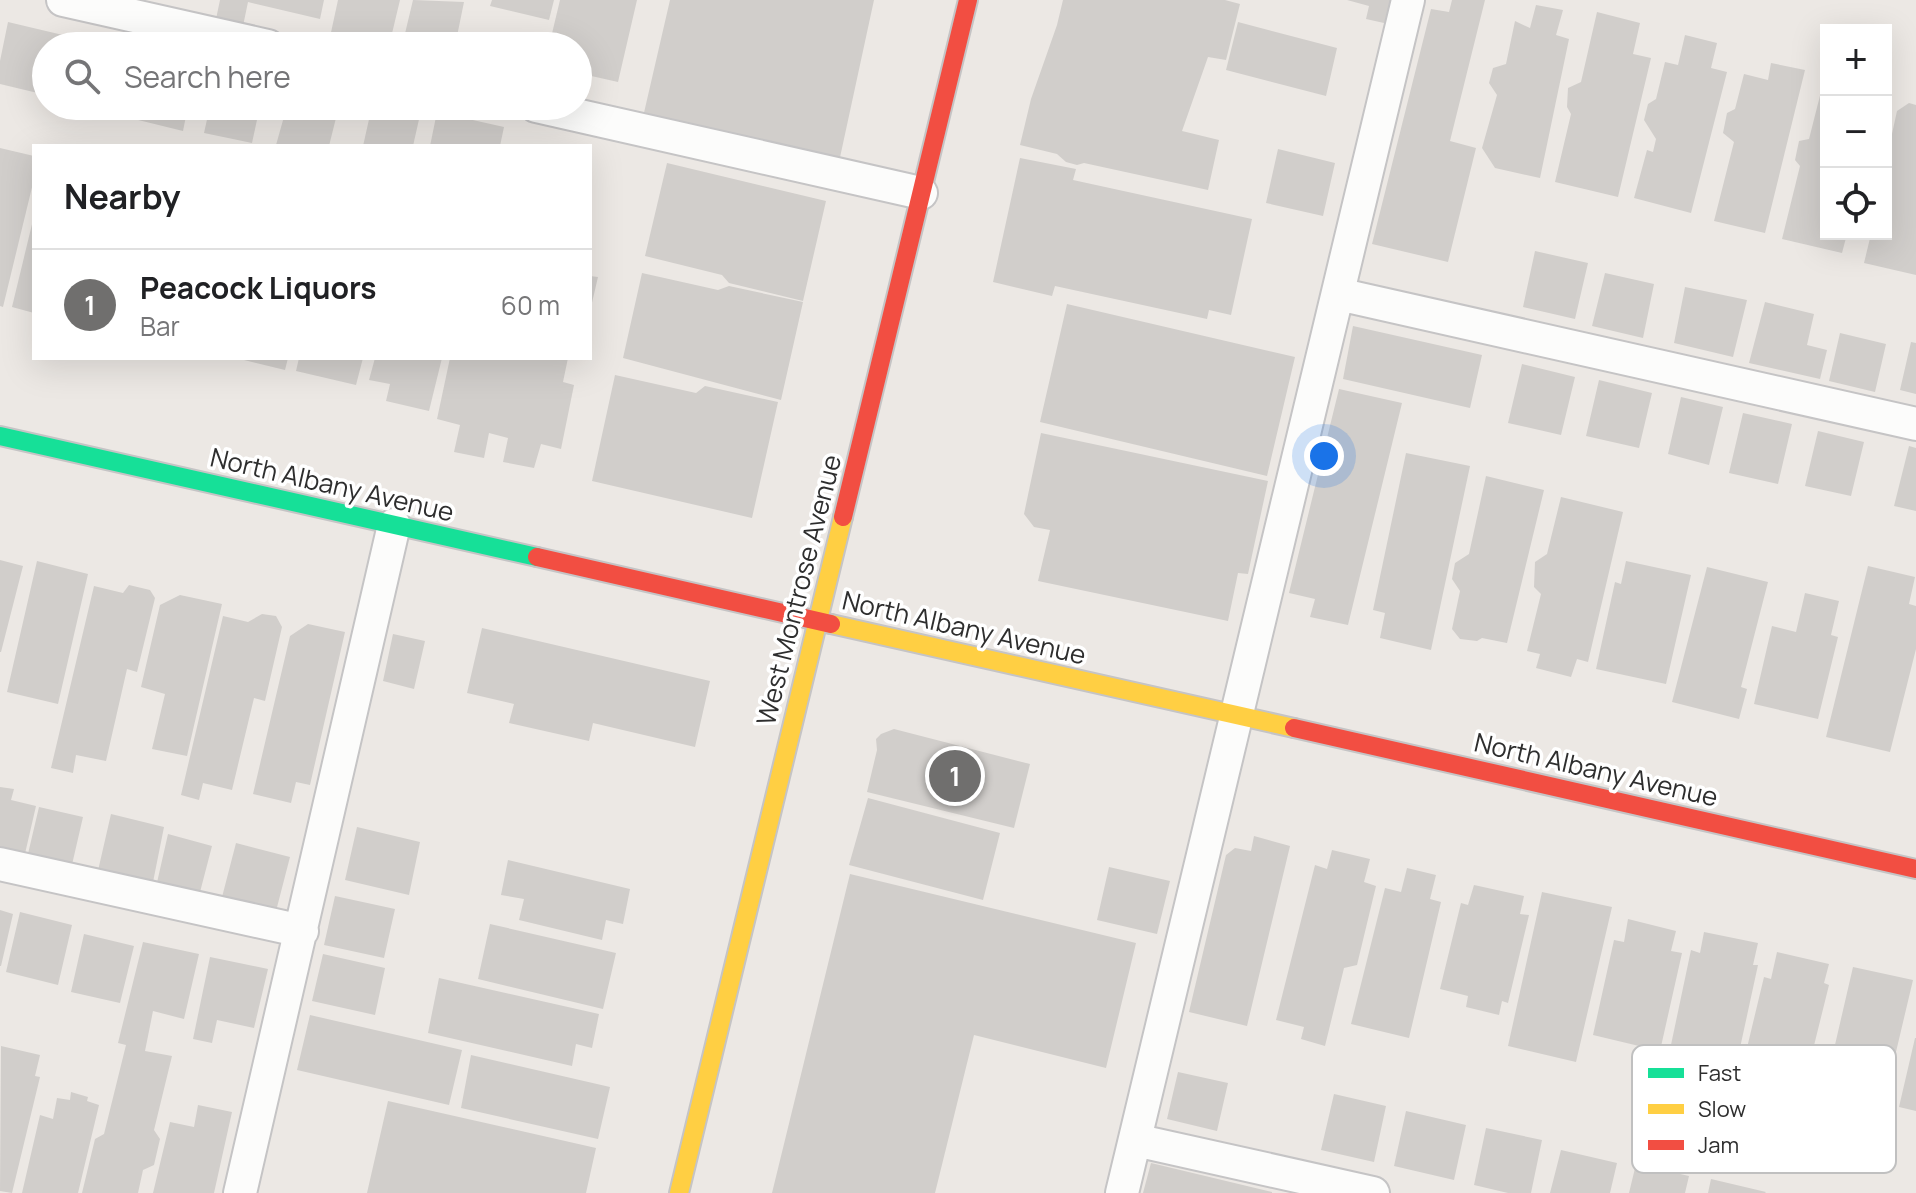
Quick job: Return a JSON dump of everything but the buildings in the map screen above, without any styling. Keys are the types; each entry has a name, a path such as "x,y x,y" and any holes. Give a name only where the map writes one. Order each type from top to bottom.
{"street":[{"name":"West Montrose Avenue","path":"679,1193 968,0"},
{"name":"North Albany Avenue","path":"0,436 1916,869"}],"lane":[{"path":"63,0 206,32"},
{"path":"1122,1193 1408,0"},
{"path":"592,119 921,193"},
{"path":"1338,294 1916,424"},
{"path":"240,1193 394,525"},
{"path":"0,864 302,931"},
{"path":"1135,1140 1373,1193"}],"traffic: fast":[{"path":"0,436 537,557"}],"traffic: slow":[{"path":"679,1193 843,517"},
{"path":"831,624 1294,728"}],"traffic: jam":[{"path":"843,517 968,0"},
{"path":"537,557 831,624"},
{"path":"1294,728 1916,869"}],"place":[{"name":"Peacock Liquors","path":"955,776"}]}
